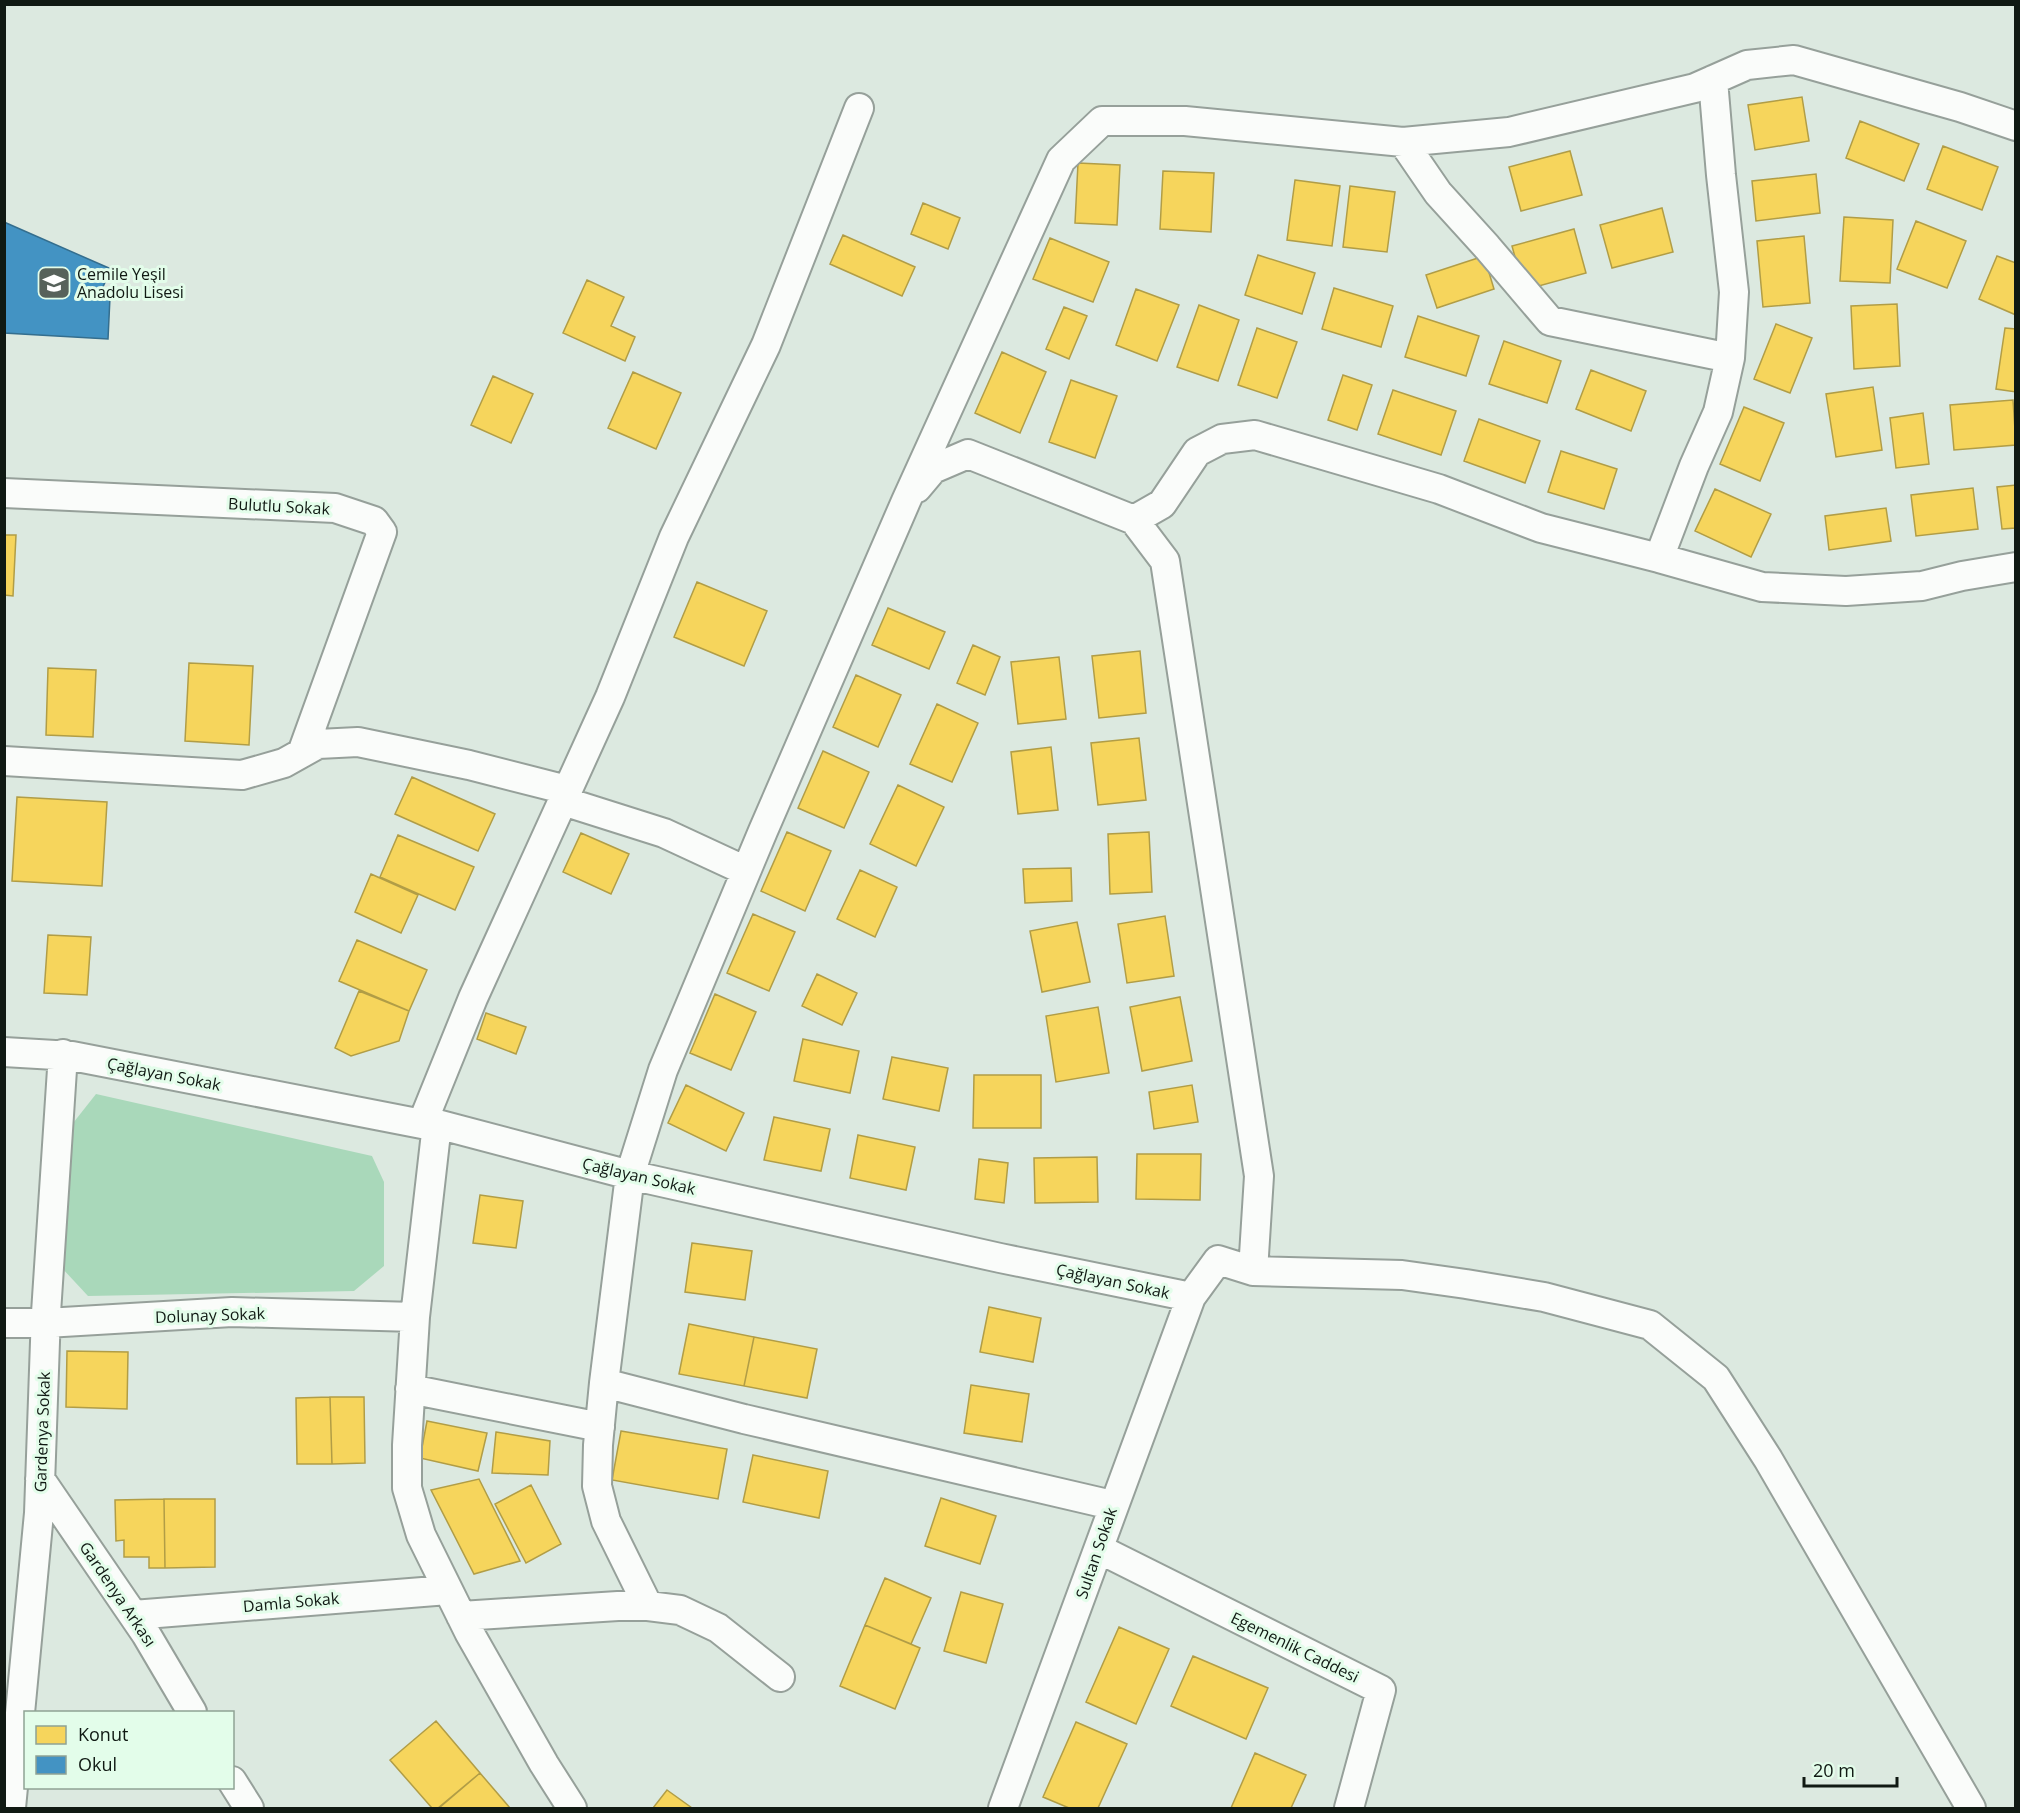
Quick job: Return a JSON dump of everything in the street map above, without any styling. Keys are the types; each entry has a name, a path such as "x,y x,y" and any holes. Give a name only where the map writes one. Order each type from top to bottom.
{"street":[{"path":"648,1606 606,1521 597,1486 604,1383 630,1175 663,1070 746,871 906,501 1061,160 1102,121 1185,121 1403,142 1509,132 1695,88 1747,65 1794,60 1960,107 2016,126"},
{"path":"1659,558 1694,466 1718,412 1730,358 1734,292 1713,80"},
{"path":"572,1809 544,1764 461,1616 421,1535 407,1488 406,1445 429,1124 473,998 610,697 674,537 766,345 859,108"},
{"path":"1403,142 1438,193 1550,321 1730,358"},
{"path":"1134,520 1162,504 1197,452 1222,439 1255,435 1439,489 1541,528 1762,587 1846,591 1922,586 1962,576 2016,567"},
{"path":"906,501 933,469 968,454 1134,520 1166,561 1259,1176 1253,1271 1402,1275 1544,1297 1650,1325 1716,1378 1768,1460 1971,1809"},
{"name":"Bulutlu Sokak","path":"4,494 335,508 374,521 382,532 302,753"},
{"path":"4,761 242,775 284,763 318,744 358,741 469,765 565,796 664,833 746,871"},
{"name":"Çağlayan Sokak","path":"4,1052 63,1054 429,1124 630,1175 1000,1258 1191,1297 1218,1260 1253,1271"},
{"name":"Gardenya Sokak","path":"11,1809 38,1525 46,1323 63,1054"},
{"name":"Sultan Sokak","path":"1003,1809 1191,1297"},
{"name":"Dolunay Sokak","path":"4,1323 46,1323 232,1312 415,1317"},
{"path":"604,1383 744,1419 1113,1505"},
{"path":"410,1389 600,1427"},
{"name":"Gardenya Arkası","path":"40,1479 134,1615 191,1711"},
{"name":"Egemenlik Caddesi","path":"1099,1550 1381,1690 1349,1809"},
{"name":"Damla Sokak","path":"134,1615 448,1590"},
{"path":"461,1616 648,1606 680,1610 718,1628 780,1677"},
{"path":"234,1783 249,1809"}],"green space":[{"path":"96,1094 372,1156 384,1182 384,1266 354,1291 88,1296 61,1267 66,1132"}],"building: Konut":[{"path":"1802,97 1809,141 1755,150 1748,105"},
{"path":"1860,121 1919,144 1904,181 1846,158"},
{"path":"1943,146 1998,167 1982,210 1927,189"},
{"path":"1570,151 1582,195 1521,211 1509,167"},
{"path":"1078,163 1120,165 1117,225 1075,223"},
{"path":"1163,171 1214,173 1211,232 1160,229"},
{"path":"1816,174 1820,213 1756,221 1752,181"},
{"path":"1295,180 1340,186 1332,246 1287,240"},
{"path":"1350,186 1395,192 1387,252 1343,247"},
{"path":"923,203 960,218 948,249 911,234"},
{"path":"1662,208 1673,252 1612,268 1600,225"},
{"path":"1844,217 1893,220 1890,283 1840,281"},
{"path":"1916,221 1966,241 1947,288 1897,269"},
{"path":"1574,229 1586,273 1524,290 1512,246"},
{"path":"843,235 915,267 902,296 830,264"},
{"path":"1804,236 1810,303 1763,307 1757,241"},
{"path":"1050,238 1109,262 1093,302 1033,279"},
{"path":"1258,255 1315,273 1302,314 1245,295"},
{"path":"1484,256 1494,289 1437,308 1426,275"},
{"path":"1997,256 2016,263 2016,315 1979,299"},
{"path":"587,280 624,297 611,326 635,337 625,361 563,333"},
{"path":"1334,288 1393,306 1381,347 1322,329"},
{"path":"1136,289 1179,305 1157,361 1116,345"},
{"path":"1897,304 1900,366 1854,369 1851,306"},
{"path":"1199,305 1239,320 1218,381 1177,367"},
{"path":"1064,307 1087,316 1069,359 1046,349"},
{"path":"1418,316 1479,336 1466,376 1405,357"},
{"path":"1776,324 1812,338 1790,393 1754,379"},
{"path":"1257,328 1297,342 1277,398 1238,385"},
{"path":"2005,328 2016,329 2016,392 1996,389"},
{"path":"1504,341 1561,361 1547,403 1489,384"},
{"path":"1002,352 1046,372 1020,433 975,413"},
{"path":"1591,370 1646,391 1631,431 1576,409"},
{"path":"633,372 681,393 656,449 608,428"},
{"path":"1343,375 1372,385 1357,430 1328,420"},
{"path":"493,376 533,394 511,443 471,425"},
{"path":"1071,380 1117,396 1095,458 1049,442"},
{"path":"1873,387 1882,450 1836,457 1826,394"},
{"path":"1393,390 1456,411 1441,455 1378,434"},
{"path":"2013,400 2016,445 1954,450 1950,405"},
{"path":"1744,407 1784,423 1760,481 1720,464"},
{"path":"1923,413 1929,464 1896,468 1890,418"},
{"path":"1479,419 1540,441 1525,483 1464,461"},
{"path":"1561,451 1617,469 1604,509 1548,492"},
{"path":"2016,485 2016,528 2002,529 1997,487"},
{"path":"1973,488 1978,529 1916,536 1911,495"},
{"path":"1715,489 1771,514 1751,557 1695,531"},
{"path":"1886,508 1891,541 1829,550 1825,516"},
{"path":"4,535 16,535 13,596 4,595"},
{"path":"697,582 767,611 744,666 674,637"},
{"path":"888,608 945,632 929,669 872,645"},
{"path":"973,645 1000,657 985,695 957,683"},
{"path":"1140,651 1146,713 1099,718 1092,656"},
{"path":"1059,657 1066,719 1018,724 1011,662"},
{"path":"189,663 253,666 249,745 185,741"},
{"path":"48,668 96,670 93,737 46,735"},
{"path":"856,675 901,695 878,747 833,727"},
{"path":"937,704 978,723 952,782 910,764"},
{"path":"1139,738 1146,800 1098,805 1091,743"},
{"path":"1051,747 1058,810 1018,814 1011,752"},
{"path":"823,751 869,772 844,828 798,808"},
{"path":"412,777 495,814 478,851 395,814"},
{"path":"898,785 944,807 916,866 870,844"},
{"path":"17,797 107,802 102,886 12,881"},
{"path":"787,832 831,851 805,911 761,891"},
{"path":"1149,832 1152,892 1110,894 1108,834"},
{"path":"581,833 629,854 611,894 563,872"},
{"path":"398,835 474,867 455,910 380,877"},
{"path":"1071,868 1072,901 1025,903 1023,869"},
{"path":"860,870 897,887 875,937 837,919"},
{"path":"371,874 418,895 401,933 355,912"},
{"path":"753,914 795,932 769,991 727,973"},
{"path":"1165,916 1174,976 1127,983 1118,924"},
{"path":"1077,922 1090,982 1042,992 1030,931"},
{"path":"48,935 91,937 87,995 44,993"},
{"path":"357,940 427,970 409,1011 339,981"},
{"path":"817,974 857,993 842,1025 802,1006"},
{"path":"359,991 409,1011 399,1041 351,1056 335,1048"},
{"path":"715,994 756,1012 731,1070 690,1053"},
{"path":"1180,997 1192,1061 1142,1071 1130,1007"},
{"path":"1098,1007 1109,1073 1056,1082 1046,1016"},
{"path":"486,1013 526,1027 516,1054 477,1039"},
{"path":"803,1039 859,1051 850,1093 794,1081"},
{"path":"892,1057 948,1068 939,1111 883,1099"},
{"path":"974,1075 1041,1075 1041,1128 973,1128"},
{"path":"686,1085 744,1113 726,1151 668,1123"},
{"path":"1192,1085 1198,1122 1154,1129 1149,1092"},
{"path":"774,1117 830,1129 821,1171 764,1160"},
{"path":"858,1135 915,1147 906,1190 850,1178"},
{"path":"1137,1154 1201,1154 1200,1200 1136,1199"},
{"path":"1097,1157 1098,1202 1035,1203 1034,1158"},
{"path":"979,1159 1008,1163 1004,1203 975,1199"},
{"path":"480,1195 523,1201 516,1248 473,1243"},
{"path":"692,1243 752,1251 745,1300 685,1292"},
{"path":"989,1307 1041,1318 1033,1362 980,1352"},
{"path":"689,1324 754,1337 744,1386 679,1374"},
{"path":"754,1337 817,1349 807,1398 744,1386"},
{"path":"67,1351 128,1352 127,1409 66,1407"},
{"path":"971,1385 1029,1394 1022,1442 964,1433"},
{"path":"330,1397 364,1397 365,1463 332,1464"},
{"path":"330,1397 332,1464 297,1464 296,1398"},
{"path":"427,1421 487,1433 478,1471 420,1458"},
{"path":"621,1431 727,1449 718,1499 612,1480"},
{"path":"496,1432 550,1441 548,1475 492,1473"},
{"path":"753,1455 828,1471 819,1518 743,1502"},
{"path":"479,1479 520,1561 474,1574 431,1490"},
{"path":"531,1485 561,1544 526,1563 495,1504"},
{"path":"941,1498 996,1516 980,1564 925,1546"},
{"path":"164,1499 215,1499 215,1567 165,1568"},
{"path":"164,1499 165,1568 149,1568 149,1557 124,1557 124,1540 116,1541 115,1500"},
{"path":"885,1578 931,1598 911,1644 865,1625"},
{"path":"961,1592 1003,1604 986,1663 944,1651"},
{"path":"865,1625 920,1648 895,1709 840,1686"},
{"path":"1119,1627 1169,1649 1136,1724 1086,1702"},
{"path":"1193,1656 1268,1688 1246,1739 1171,1706"},
{"path":"436,1721 480,1773 438,1808 432,1808 390,1760"},
{"path":"1076,1722 1127,1744 1098,1808 1069,1808 1043,1797"},
{"path":"1255,1753 1306,1775 1291,1808 1231,1808"},
{"path":"480,1773 510,1808 439,1808"},
{"path":"667,1790 692,1808 653,1808"}],"building: Okul":[{"name":"Cemile Yeşil Anadolu Lisesi","path":"4,222 111,269 98,298 110,297 108,339 4,333"}],"place":[{"name":"Cemile Yeşil Anadolu Lisesi","path":"54,283"}]}
